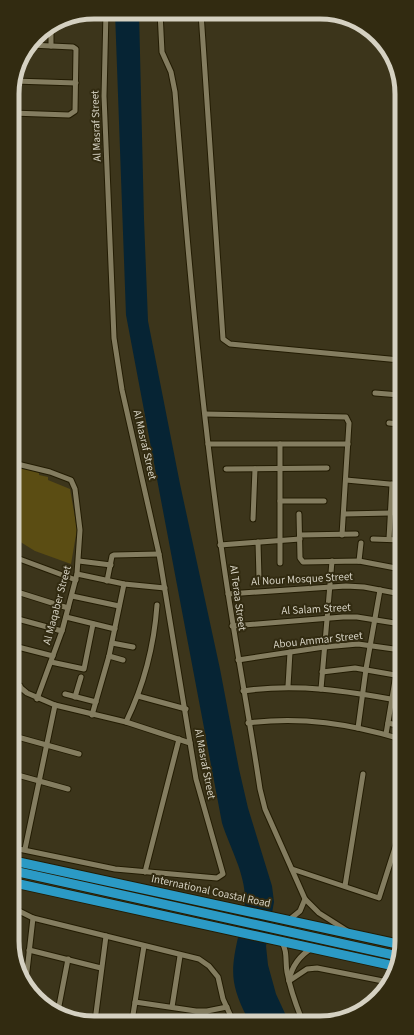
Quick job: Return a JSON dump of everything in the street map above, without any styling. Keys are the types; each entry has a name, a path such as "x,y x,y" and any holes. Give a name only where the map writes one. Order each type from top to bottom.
{"highway":[{"name":"International Coastal Road","path":"19,862 395,943"},
{"path":"19,872 394,955"},
{"path":"19,884 391,965"}],"street":[{"name":"Al Masraf Street","path":"106,19 104,96 114,338 122,390 159,554 186,709 190,743 200,794 216,846 222,876 217,878 145,872"},
{"name":"Al Teraa Street","path":"160,19 162,52 170,72 175,92 192,290 220,544 248,723 263,802 305,899 320,913 349,933"},
{"path":"201,19 223,339 230,344 395,360"},
{"path":"51,33 51,46"},
{"path":"19,113 71,115 75,109 75,48 37,45"},
{"path":"20,81 76,83"},
{"path":"375,393 395,395"},
{"path":"205,414 344,416 349,420 342,534"},
{"path":"389,423 395,424"},
{"path":"208,444 348,444"},
{"path":"280,444 280,563"},
{"name":"Al Maqaber Street","path":"19,464 68,478 74,483 80,530 79,562 72,596 54,656 37,699"},
{"path":"226,469 327,468"},
{"path":"254,519 255,469"},
{"path":"346,480 395,485"},
{"path":"389,538 395,491"},
{"path":"280,501 324,501"},
{"path":"344,514 391,513"},
{"path":"300,514 301,561 359,561 395,568"},
{"path":"220,544 280,541 300,537 356,534"},
{"path":"373,539 395,539"},
{"path":"258,542 259,578"},
{"path":"359,561 361,543"},
{"path":"107,580 114,555 159,554"},
{"path":"19,559 76,580"},
{"path":"320,689 332,561"},
{"path":"79,562 111,564"},
{"path":"77,574 124,584 165,588"},
{"path":"92,715 109,656 124,584"},
{"name":"Al Nour Mosque Street","path":"228,594 329,587 358,587 395,593"},
{"path":"358,728 362,693 380,590"},
{"path":"19,593 68,608"},
{"path":"72,596 119,606"},
{"path":"126,722 138,696 151,652 157,605"},
{"path":"66,617 115,629"},
{"name":"Al Salam Street","path":"232,626 357,617 395,623"},
{"path":"19,619 62,631"},
{"path":"51,662 83,670 92,624"},
{"path":"112,643 133,647"},
{"name":"Abou Ammar Street","path":"238,660 324,647 370,644 395,647"},
{"path":"19,647 54,656"},
{"path":"288,686 290,652"},
{"path":"109,656 123,660"},
{"path":"322,672 344,668 366,669 395,674"},
{"path":"75,697 82,677"},
{"path":"19,690 20,686 37,699 55,706 126,722 190,743"},
{"path":"243,691 288,686 362,693 395,701"},
{"path":"386,734 395,688"},
{"path":"65,694 96,702"},
{"path":"138,696 186,709"},
{"path":"25,849 55,706"},
{"path":"248,723 277,719 300,719 358,728 395,737"},
{"path":"388,723 395,725"},
{"path":"19,737 79,754"},
{"path":"19,848 85,864 145,872 179,739"},
{"path":"345,886 363,774"},
{"path":"19,775 68,789"},
{"path":"292,869 379,898 395,851"},
{"path":"289,920 300,911 305,899"},
{"path":"19,911 34,918 180,956 199,959 209,966 218,977 231,1016"},
{"path":"27,973 34,918"},
{"path":"96,1016 106,936"},
{"path":"281,941 286,953 286,967 289,981 301,1016"},
{"path":"133,1016 144,946"},
{"path":"289,981 292,970 298,959 312,948"},
{"path":"29,950 101,968"},
{"path":"172,1007 180,956"},
{"path":"59,1007 68,959"},
{"path":"289,981 302,971 317,968 383,981"},
{"path":"135,1002 207,1011 227,1007"}],"shaded area":[{"path":"19,465 39,471 39,475 48,477 48,480 70,489 77,529 71,564 35,551 19,541"}],"water":[{"path":"115,19 139,19 148,321 180,484 220,669 239,769 248,808 272,886 274,902 266,946 268,965 276,994 286,1016 247,1016 235,988 233,968 244,908 245,899 243,880 222,823 126,315"}]}
